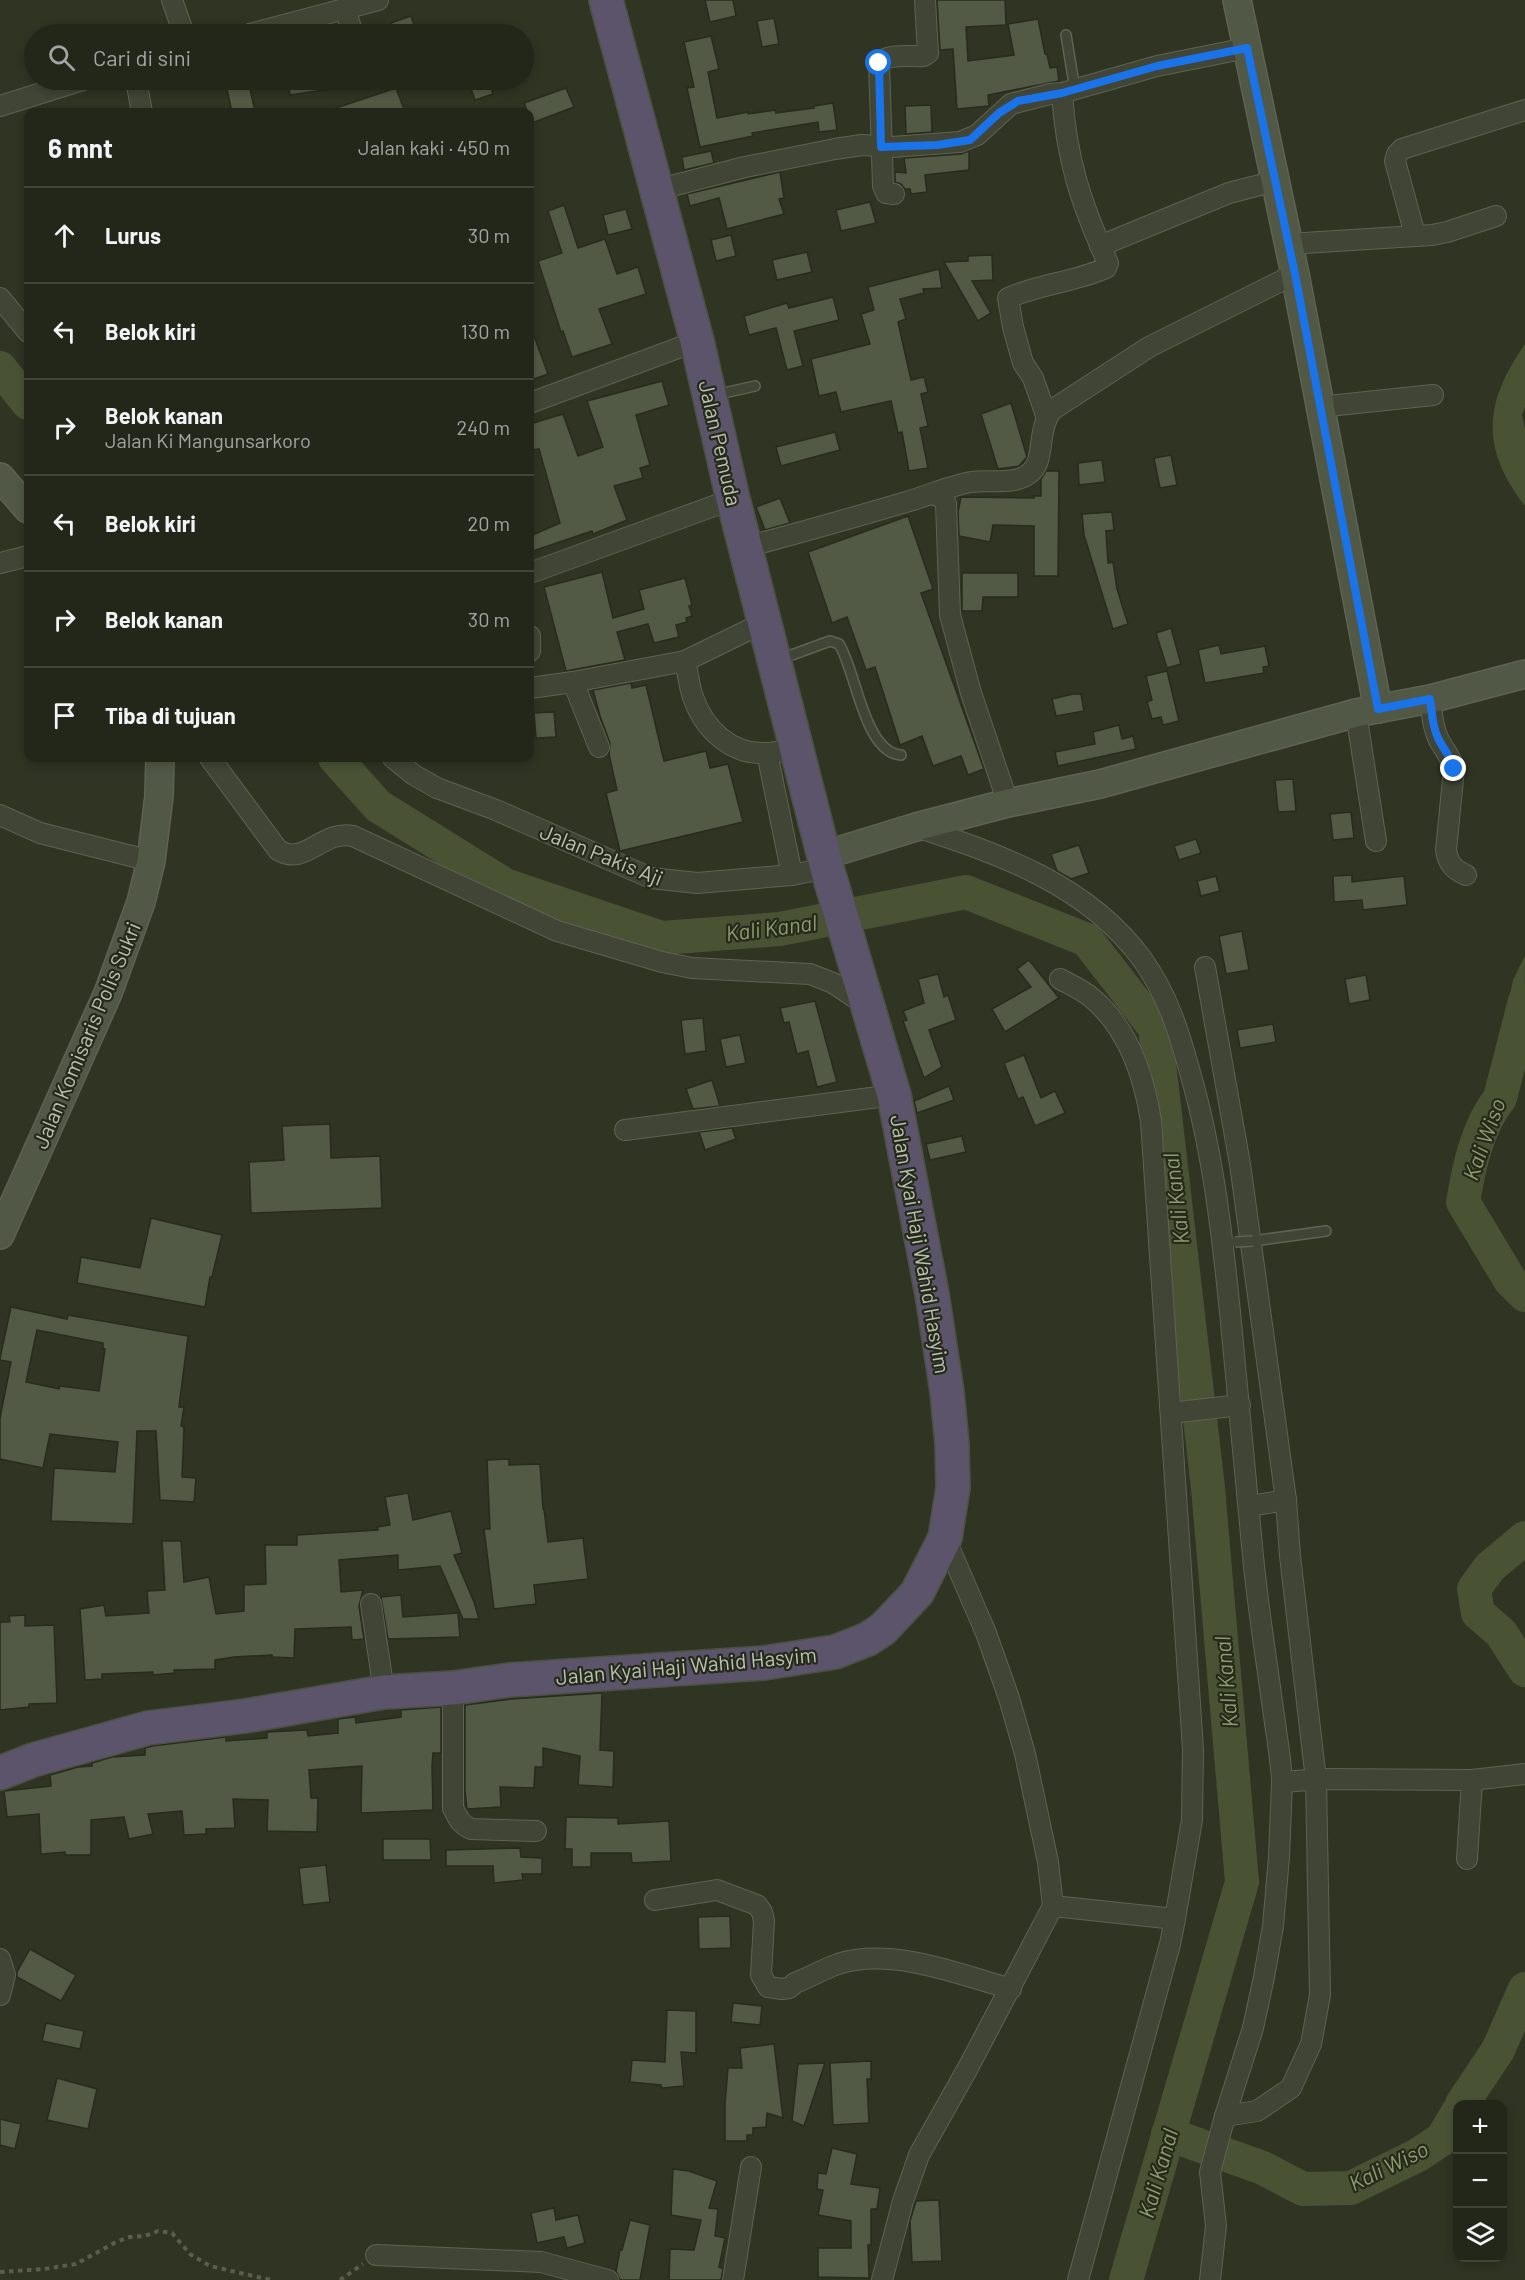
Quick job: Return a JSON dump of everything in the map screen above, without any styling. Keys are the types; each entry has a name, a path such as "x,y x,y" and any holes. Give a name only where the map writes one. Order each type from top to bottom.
{"highway":[{"name":"Jalan Pemuda","path":"606,0 697,341 733,499 828,870"},
{"name":"Jalan Kyai Haji Wahid Hasyim","path":"0,1773 33,1760 148,1728 256,1714 384,1692 453,1688 509,1680 764,1663 835,1652 868,1640 883,1629 917,1593 945,1538 953,1488 947,1392 932,1294 894,1095 828,870"}],"main road":[{"path":"1237,0 1295,274 1319,407 1367,711"},
{"path":"0,477 24,504"},
{"path":"828,870 916,827 1008,803 1100,784 1367,711 1430,699 1525,674"},
{"name":"Jalan Komisaris Polis Sukri","path":"0,1235 108,993 141,902 150,861 159,796 160,762"}],"street":[{"path":"172,0 180,24"},
{"path":"288,24 378,0"},
{"path":"894,195 886,193 883,186 879,63 888,57 924,56 927,53 925,0"},
{"path":"345,9 350,24"},
{"path":"656,190 745,167 835,148 862,145 881,147 937,145 970,140 1011,104 1157,66 1247,48"},
{"path":"0,106 52,90"},
{"path":"138,90 141,108"},
{"path":"1047,418 1033,378 1023,363 1008,298 1089,276 1106,268 1108,263 1090,224 1074,177 1064,132 1068,91"},
{"path":"1414,235 1395,161 1398,152 1525,110"},
{"path":"1100,246 1229,193 1275,182"},
{"path":"1288,244 1447,232 1496,216"},
{"path":"746,547 966,483 1002,482 1026,476 1036,466 1039,459 1042,431 1052,410 1149,347 1295,274"},
{"path":"0,298 24,327"},
{"path":"534,402 697,341"},
{"path":"1319,407 1433,395"},
{"path":"933,494 944,499 946,504 950,615 971,693 1008,803"},
{"path":"534,572 733,499"},
{"path":"0,563 24,557"},
{"path":"534,687 685,661 765,622"},
{"path":"685,661 693,697 704,720 715,734 729,745 742,750 767,753 798,748"},
{"path":"573,682 599,747"},
{"path":"1430,699 1434,728 1443,748 1452,759 1454,769 1447,859 1452,867 1466,874"},
{"path":"1367,711 1376,841"},
{"path":"767,753 792,875"},
{"path":"213,762 278,850 286,855 305,851 334,835 353,836 557,931 662,962 692,968 810,974 864,996"},
{"name":"Jalan Pakis Aji","path":"398,762 414,775 437,788 496,810 651,878 697,883 828,870"},
{"path":"0,815 40,833 150,861"},
{"path":"916,827 978,847 1065,888 1109,922 1142,959 1168,1005 1178,1031 1196,1092 1229,1244 1239,1405 1253,1557 1288,1782 1273,1926 1253,2028 1210,2172 1216,2226 1210,2280"},
{"path":"1204,967 1240,1164 1286,1500 1290,1556 1319,1779 1320,1995 1311,2044 1291,2088 1257,2112 1223,2123"},
{"path":"1060,979 1090,996 1106,1011 1129,1046 1146,1093 1151,1121 1193,1749 1192,1820 1170,1944 1078,2280"},
{"path":"625,1130 894,1095"},
{"path":"1172,1413 1239,1405"},
{"path":"1250,1506 1286,1500"},
{"path":"882,2280 903,2201 919,2155 1011,1989 1053,1906 1048,1862 1025,1754 1009,1698 986,1633 945,1538"},
{"path":"371,1604 384,1692"},
{"path":"453,1688 453,1808 458,1819 462,1825 471,1829 536,1831"},
{"path":"1288,1782 1319,1779 1472,1780 1525,1774"},
{"path":"1467,1859 1472,1780"},
{"path":"655,1900 717,1890 757,1905 764,1921 761,1975 768,1988 789,1988 795,1983 840,1964 880,1959 912,1962 1011,1989"},
{"path":"1053,1906 1175,1919"},
{"path":"0,1959 5,1975 0,1995"},
{"path":"733,2280 751,2167"},
{"path":"376,2255 541,2262 608,2280"}],"lane":[{"path":"1066,35 1068,91"},
{"path":"710,397 755,386"},
{"path":"776,661 830,641 839,644 873,734 888,752 901,755"},
{"path":"1229,1244 1326,1232"}],"path":[{"path":"0,2272 76,2264 116,2242 158,2231 172,2233 190,2254 210,2266 271,2280"},
{"path":"340,2280 376,2255"}],"shaded area":[{"path":"1525,344 1525,407 1522,415 1525,429 1525,506 1510,485 1500,464 1494,444 1493,425 1495,406 1501,386"},
{"path":"1525,956 1524,1046 1514,1060 1508,1094 1500,1098 1494,1085 1495,1067 1513,980"}],"building":[{"path":"705,0 733,0 736,16 710,22"},
{"path":"937,0 1005,0 1006,25 966,27 968,61 1014,55 1008,24 1038,19 1045,54 1047,54 1050,68 1057,67 1059,81 988,95 989,106 957,109 953,49 940,50"},
{"path":"411,16 414,24 391,24"},
{"path":"774,18 779,44 762,47 757,21"},
{"path":"711,36 719,69 708,72 717,118 748,112 748,114 775,110 776,113 833,103 837,130 819,132 818,122 752,133 753,136 700,147 687,88 694,87 684,42"},
{"path":"566,88 574,107 534,122 534,108 526,108 524,103"},
{"path":"227,90 250,90 254,108 231,108"},
{"path":"289,90 324,90 290,95"},
{"path":"390,90 397,90 404,108 336,108"},
{"path":"472,90 492,90 493,94 475,100"},
{"path":"931,105 932,132 906,134 905,106"},
{"path":"711,151 714,163 684,170 682,157"},
{"path":"969,151 969,170 925,175 927,192 911,194 910,189 905,189 901,184 895,182 895,172 906,173 904,158 961,154"},
{"path":"780,172 784,198 779,199 784,214 727,229 719,198 690,206 687,194"},
{"path":"870,202 876,223 841,231 836,210"},
{"path":"564,205 578,248 605,239 617,274 638,267 646,294 599,309 612,344 572,357 563,331 561,332 538,261 562,253 548,211"},
{"path":"626,209 632,229 608,235 603,215"},
{"path":"731,235 736,256 716,261 711,240"},
{"path":"807,252 812,272 777,280 772,260"},
{"path":"992,255 993,280 972,281 991,313 978,321 944,262 968,261 968,256"},
{"path":"939,269 942,288 923,289 924,293 900,299 906,319 898,322 911,380 924,377 928,392 921,394 928,426 920,428 928,468 909,471 902,432 898,433 891,401 841,412 836,392 819,396 811,359 870,344 861,314 874,310 868,287"},
{"path":"833,297 839,320 794,331 803,366 787,370 776,328 749,335 744,316 787,303 789,308"},
{"path":"534,336 548,374 534,379"},
{"path":"662,381 669,405 636,415 650,465 640,468 643,478 614,486 627,520 593,534 592,531 534,551 534,534 560,523 539,449 534,450 534,423 563,414 578,456 603,447 587,401"},
{"path":"1011,403 1027,457 1019,466 998,469 981,414"},
{"path":"835,432 840,450 781,466 776,447"},
{"path":"1171,455 1177,485 1160,488 1154,458"},
{"path":"1102,460 1105,482 1079,485 1078,463"},
{"path":"1046,471 1059,471 1058,576 1034,576 1034,526 993,525 990,542 959,536 958,512 961,497 1034,498 1034,496 1041,496 1041,479"},
{"path":"780,498 790,523 765,530 756,507"},
{"path":"1112,512 1114,530 1106,531 1108,563 1113,562 1117,589 1128,624 1113,629 1084,535 1082,514"},
{"path":"908,516 933,589 921,593 984,769 968,775 961,756 933,766 922,736 900,745 875,667 866,670 847,617 832,623 808,552"},
{"path":"602,572 613,618 644,609 639,590 685,578 692,605 689,606 692,616 686,618 687,622 676,625 679,637 654,643 648,624 617,632 625,660 566,671 544,587"},
{"path":"962,573 1018,573 1018,597 983,597 982,611 962,611"},
{"path":"1171,628 1181,664 1167,668 1156,633"},
{"path":"1219,645 1221,654 1265,646 1269,666 1263,667 1264,673 1205,683 1198,650"},
{"path":"1167,671 1179,721 1163,725 1161,717 1152,719 1147,702 1152,700 1146,676"},
{"path":"631,683 632,688 646,685 664,761 706,751 710,768 728,764 743,822 620,851 606,793 617,790 609,754 610,743 593,690"},
{"path":"1081,694 1084,711 1056,716 1052,699"},
{"path":"554,712 556,737 536,738 534,713"},
{"path":"1119,725 1122,739 1133,736 1136,749 1058,766 1055,752 1095,744 1093,732"},
{"path":"1293,779 1296,811 1278,812 1275,780"},
{"path":"1351,812 1354,838 1333,840 1330,814"},
{"path":"1196,839 1201,853 1179,860 1174,846"},
{"path":"1079,845 1089,873 1071,879 1057,871 1051,854"},
{"path":"1352,875 1352,882 1404,876 1407,905 1363,910 1362,900 1334,902 1333,876"},
{"path":"1216,876 1220,891 1201,896 1197,881"},
{"path":"1242,931 1249,970 1226,974 1219,936"},
{"path":"1029,960 1059,998 1005,1032 992,1009 1031,987 1017,969"},
{"path":"938,974 944,997 948,995 956,1020 929,1030 942,1067 924,1078 903,1021 907,1020 903,1011 924,1003 918,979"},
{"path":"1366,975 1370,1000 1349,1004 1345,979"},
{"path":"815,1001 837,1082 817,1087 808,1051 797,1054 789,1022 784,1023 780,1008"},
{"path":"703,1018 706,1051 685,1054 681,1020"},
{"path":"1273,1024 1276,1042 1240,1048 1237,1030"},
{"path":"740,1035 746,1063 726,1067 720,1039"},
{"path":"1024,1055 1041,1098 1055,1091 1065,1113 1035,1126 1023,1097 1018,1099 1004,1063"},
{"path":"712,1080 720,1106 693,1109 686,1089"},
{"path":"949,1086 954,1100 917,1113 914,1101"},
{"path":"330,1124 331,1158 380,1156 382,1208 251,1213 249,1162 284,1160 282,1126"},
{"path":"732,1128 736,1139 705,1150 699,1132"},
{"path":"962,1136 966,1152 930,1160 926,1144"},
{"path":"151,1218 222,1235 212,1277 210,1277 205,1307 77,1283 81,1257 140,1268"},
{"path":"11,1307 67,1319 68,1315 188,1336 179,1407 184,1407 181,1426 184,1427 182,1477 196,1478 194,1502 160,1500 156,1431 137,1431 133,1524 51,1521 54,1468 115,1472 118,1442 50,1434 43,1468 0,1459 0,1418 11,1362 0,1360","holes":["37,1330 103,1343 103,1349 105,1349 99,1391 60,1386 59,1389 26,1382"]},
{"path":"509,1459 509,1465 540,1464 548,1542 583,1538 588,1579 534,1585 536,1604 494,1609 484,1529 490,1529 487,1460"},
{"path":"408,1493 413,1520 451,1511 462,1553 454,1555 479,1619 463,1619 440,1566 398,1570 398,1555 339,1560 341,1592 363,1590 359,1606 364,1639 352,1640 351,1627 295,1629 294,1658 272,1657 272,1655 234,1657 215,1660 215,1669 174,1670 175,1673 153,1675 153,1672 102,1674 102,1679 85,1680 80,1609 104,1605 106,1616 149,1613 147,1591 165,1590 162,1541 181,1541 184,1582 209,1577 216,1614 244,1611 244,1585 266,1584 265,1545 297,1545 297,1535 378,1530 377,1527 390,1525 385,1497"},
{"path":"401,1595 403,1617 458,1613 460,1637 388,1639 381,1597"},
{"path":"25,1615 25,1626 54,1625 57,1703 29,1704 29,1707 0,1710 0,1622 10,1622 9,1616"},
{"path":"602,1693 600,1750 614,1751 613,1787 578,1785 580,1756 543,1748 543,1767 535,1767 534,1788 500,1787 501,1807 467,1809 465,1705 511,1699"},
{"path":"441,1707 441,1753 433,1753 433,1810 361,1813 362,1766 309,1770 311,1798 318,1798 317,1832 267,1831 268,1800 233,1799 235,1828 206,1829 206,1834 184,1835 182,1811 148,1814 153,1834 129,1839 124,1817 91,1820 91,1855 65,1855 65,1852 41,1854 39,1814 7,1817 4,1791 51,1786 50,1775 78,1767 92,1766 92,1763 112,1757 145,1755 145,1748 152,1746 226,1737 226,1741 267,1738 267,1732 307,1730 308,1736 338,1733 338,1719 355,1717 356,1723 401,1717 401,1710"},
{"path":"566,1817 618,1818 618,1824 669,1821 671,1861 632,1863 631,1853 591,1853 591,1867 572,1867 572,1849 565,1849"},
{"path":"383,1839 430,1839 431,1860 383,1860"},
{"path":"520,1848 521,1857 542,1858 542,1874 522,1874 523,1880 494,1883 493,1866 446,1866 446,1850"},
{"path":"326,1865 330,1902 303,1905 299,1868"},
{"path":"730,1916 731,1948 699,1949 698,1917"},
{"path":"30,1949 76,1975 61,2001 17,1977 17,1972"},
{"path":"733,2003 762,2006 760,2025 731,2022"},
{"path":"667,2010 696,2011 696,2053 681,2052 684,2086 662,2088 661,2085 630,2082 632,2060 665,2062"},
{"path":"46,2023 84,2031 80,2049 42,2041"},
{"path":"774,2044 783,2118 767,2113 766,2127 753,2128 753,2135 747,2135 747,2141 725,2141 728,2068 742,2068 740,2048"},
{"path":"871,2061 871,2079 867,2079 869,2123 833,2125 830,2063"},
{"path":"825,2063 804,2126 792,2121 798,2064"},
{"path":"57,2078 97,2089 88,2129 47,2120"},
{"path":"0,2119 21,2124 15,2149 0,2145"},
{"path":"832,2148 857,2154 851,2184 880,2188 877,2209 871,2209 871,2245 868,2245 869,2278 818,2277 818,2248 851,2248 851,2221 818,2215 823,2190 817,2189 818,2173 826,2174"},
{"path":"673,2169 689,2171 717,2181 709,2208 718,2209 715,2236 725,2238 719,2267 723,2269 721,2280 669,2280 670,2249 694,2250 701,2220 671,2215"},
{"path":"939,2200 942,2261 912,2262 910,2221 916,2201"},
{"path":"554,2208 556,2220 578,2215 585,2243 567,2248 564,2237 537,2243 531,2213"},
{"path":"630,2220 650,2225 640,2280 620,2280 616,2271"}],"waterway":[{"name":"Kali Kanal","path":"0,368 24,398"},
{"name":"Kali Kanal","path":"339,762 378,806 505,885 662,938 780,929 966,892 1087,940 1155,1028 1208,1488 1242,1882 1126,2280"},
{"name":"Kali Wiso","path":"1525,1001 1500,1098 1480,1134 1471,1161 1463,1202 1510,1280 1525,1295"},
{"name":"Kali Wiso","path":"1525,1538 1490,1567 1474,1589 1478,1613 1501,1633 1525,1670"},
{"name":"Kali Wiso","path":"1465,2100 1498,2050 1525,1989"},
{"name":"Kali Wiso","path":"1168,2134 1263,2168 1303,2189 1351,2188 1418,2155 1442,2139 1453,2120"}],"route":[{"path":"879,63 877,74 881,147 892,147 937,145 970,140 999,113 1018,101 1062,93 1157,66 1247,48 1295,274 1378,709 1430,699 1437,737 1452,759 1454,769"}]}
